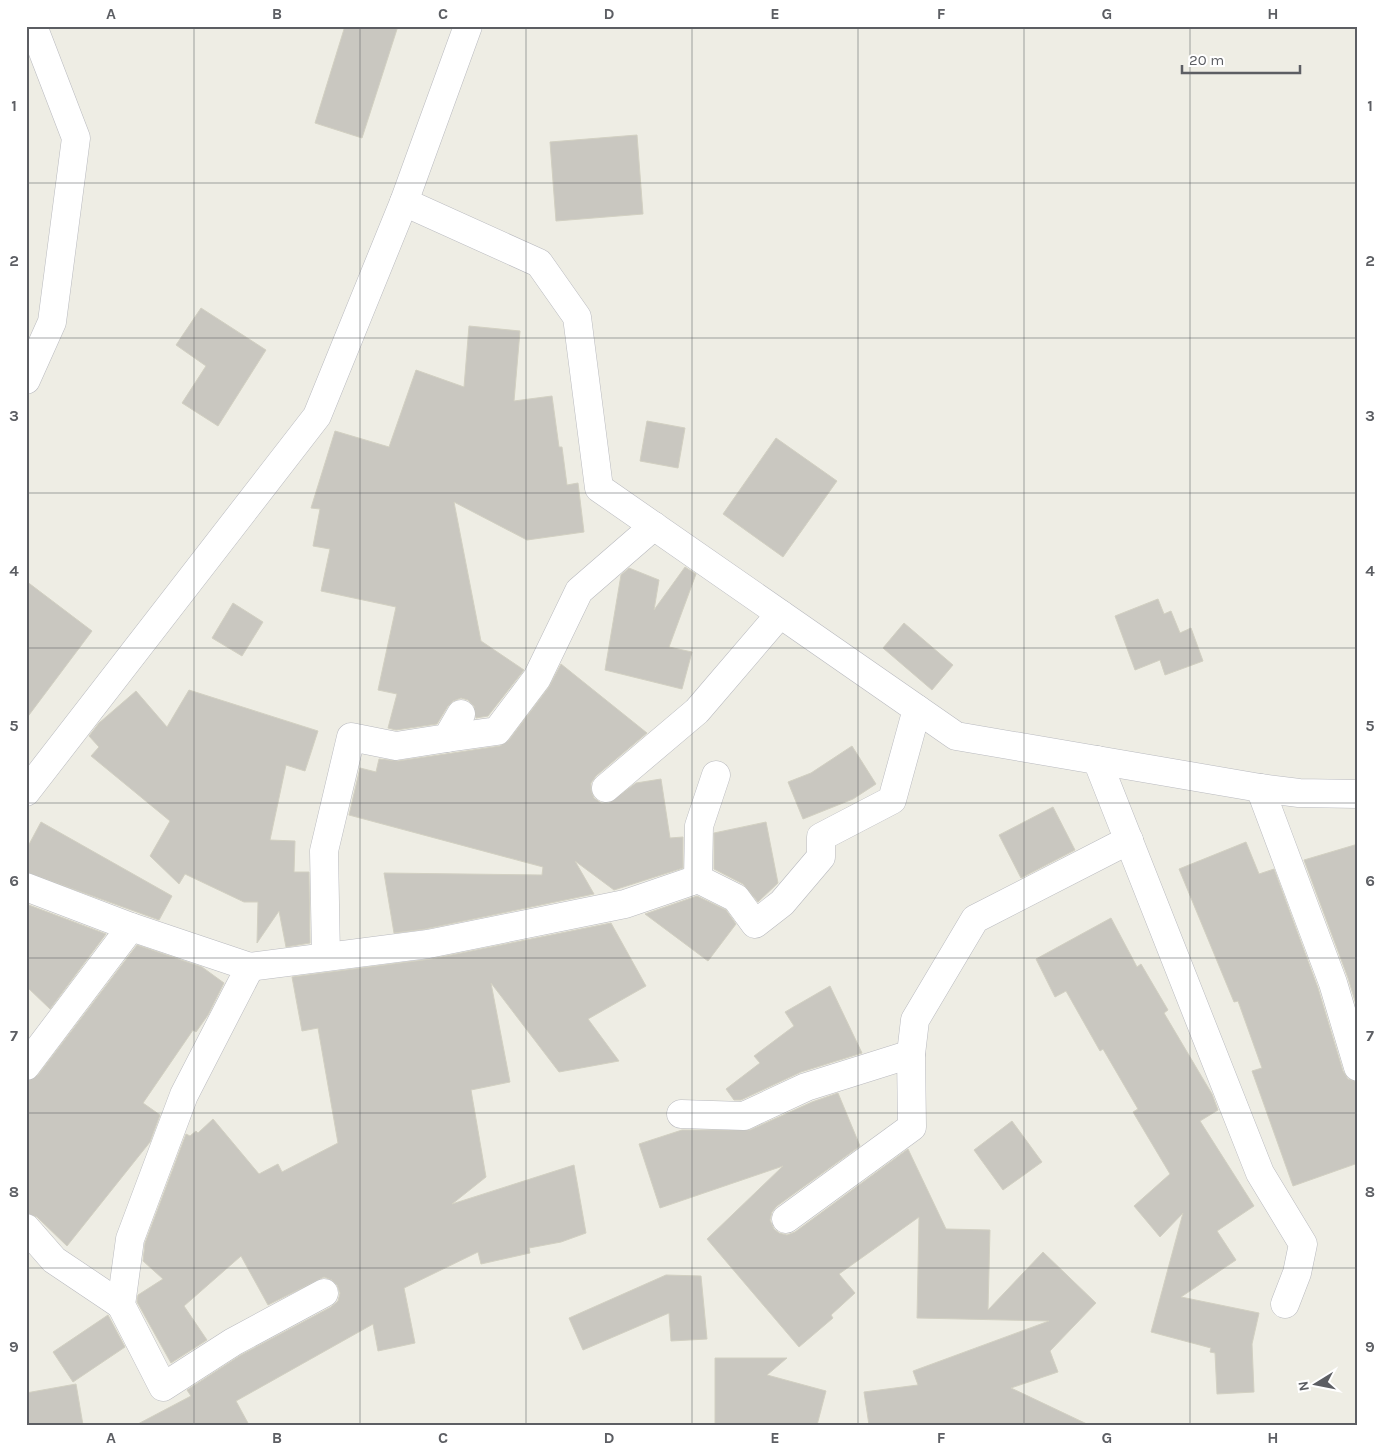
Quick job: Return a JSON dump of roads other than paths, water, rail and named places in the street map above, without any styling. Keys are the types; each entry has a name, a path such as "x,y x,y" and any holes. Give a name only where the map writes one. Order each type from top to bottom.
{"street":[{"path":"26,380 52,322 76,138 33,26"},
{"path":"26,792 317,416 404,202 468,26"},
{"path":"404,202 539,263 576,318 599,488 956,736 1260,788 1299,793 1358,794"},
{"path":"326,956 324,851 351,736 396,746 497,731 537,678 579,591 654,526"},
{"path":"606,788 697,711 780,614"},
{"path":"26,887 131,927 250,967 428,944 625,904 698,879 736,898 755,924 782,903 821,857 821,838 892,800 917,709"},
{"path":"447,738 461,714"},
{"path":"1097,760 1260,1173 1303,1244 1297,1273 1286,1304"},
{"path":"698,879 698,826 716,775"},
{"path":"1260,788 1333,983 1358,1066"},
{"path":"786,1218 912,1127 911,1054 915,1020 975,919 1129,840"},
{"path":"26,1066 131,927"},
{"path":"122,1305 130,1239 162,1150 184,1095 250,967"},
{"path":"682,1114 744,1116 806,1087 911,1054"},
{"path":"26,1228 54,1260 122,1305 163,1387 233,1342 324,1293"}]}
